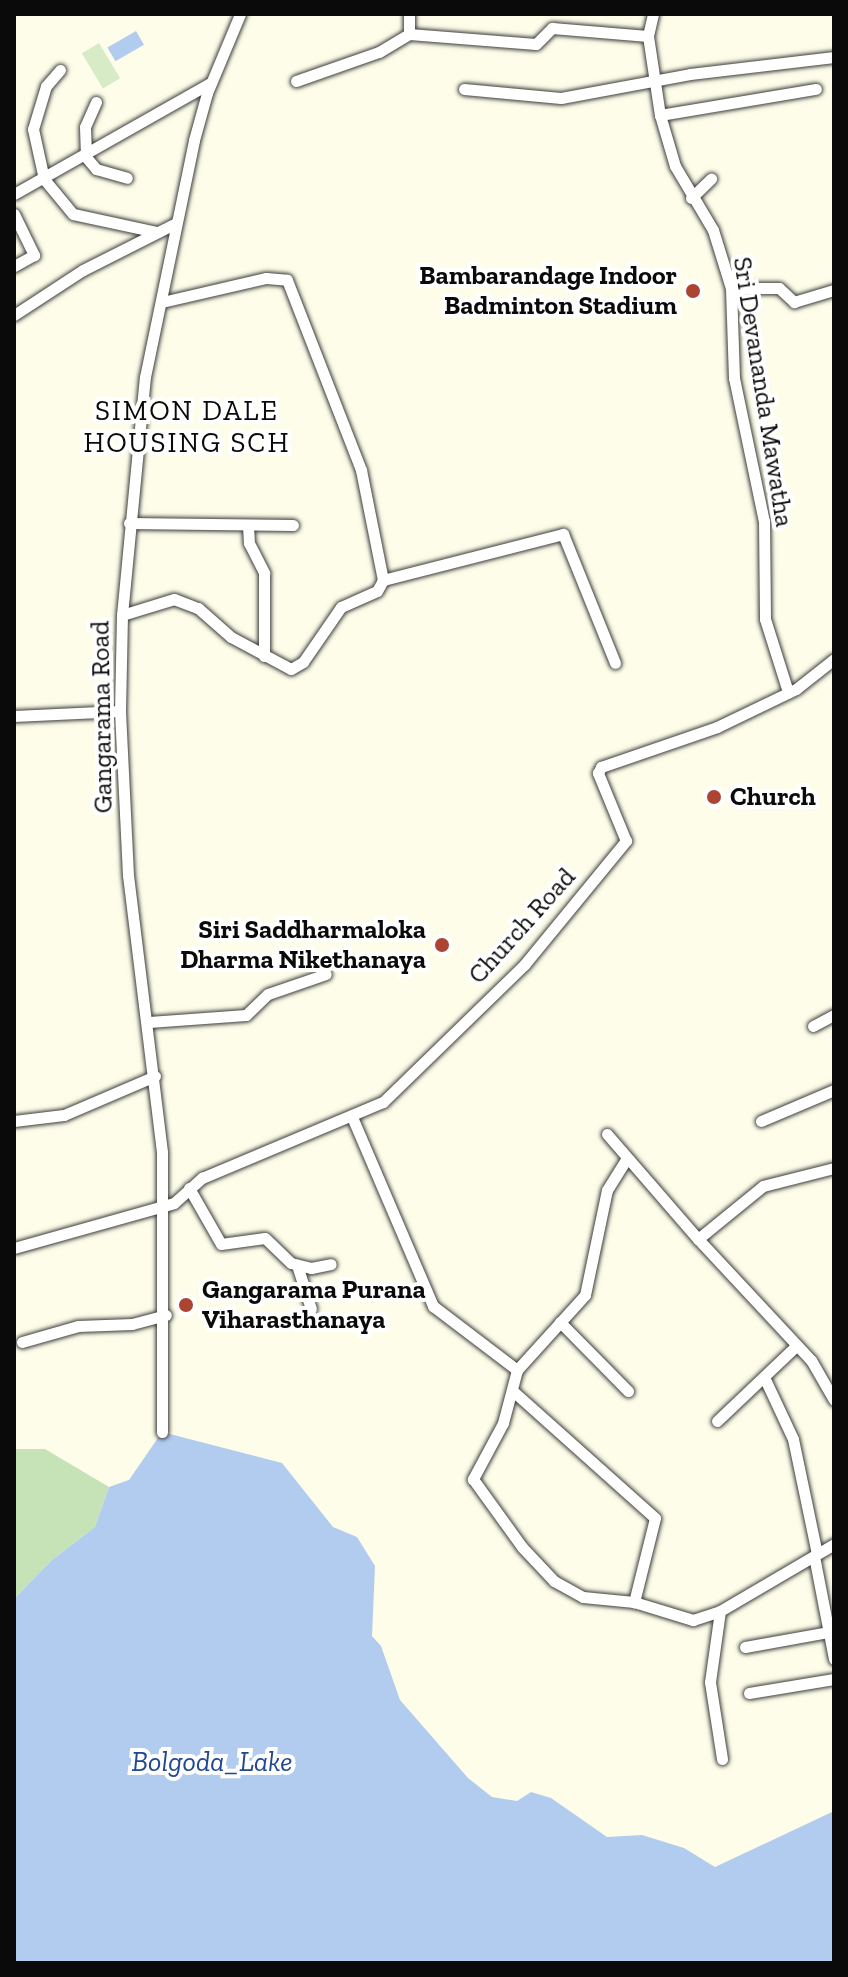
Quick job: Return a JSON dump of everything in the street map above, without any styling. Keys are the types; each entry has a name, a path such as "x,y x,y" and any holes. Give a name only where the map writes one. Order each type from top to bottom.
{"street":[{"name":"Gangarama Road","path":"162,1432 166,1315 163,1208 155,1076 149,1022 134,943 120,711 122,615 145,377 176,223 211,82 240,14"},
{"path":"409,14 409,34"},
{"name":"Sri Devananda Mawatha","path":"653,14 648,36 660,115 691,198 713,230 731,288 734,378 764,521 765,619 788,692"},
{"path":"296,81 379,52 409,34 536,44 552,28 648,36"},
{"path":"464,89 561,98 654,79 834,57"},
{"path":"60,70 46,86 33,129 44,179 73,214 157,232"},
{"path":"14,194 86,157 211,82"},
{"path":"660,115 816,89"},
{"path":"96,102 85,127 86,157 96,169 127,178"},
{"path":"691,198 711,179"},
{"path":"14,214 34,255 14,266"},
{"path":"14,315 83,270 176,223"},
{"path":"122,615 174,599 198,608 231,637 264,656 298,668 341,607 377,591 383,580 361,470 287,280 266,278 162,302"},
{"path":"731,288 779,288 794,302 834,290"},
{"path":"129,523 293,525"},
{"path":"248,525 249,543 264,573 264,656"},
{"path":"383,580 563,534 615,663"},
{"name":"Church Road","path":"163,1208 202,1178 352,1117 400,1088 444,1037 524,965 626,841 598,773 601,767 701,733 788,692 834,659"},
{"path":"14,716 120,711"},
{"path":"149,1022 246,1015 268,994 326,974"},
{"path":"813,1026 834,1015"},
{"path":"14,1121 64,1115 155,1076"},
{"path":"761,1121 834,1090"},
{"path":"352,1117 433,1306 517,1370"},
{"path":"607,1134 626,1159 824,1376 834,1400"},
{"path":"626,1159 607,1190 585,1295 517,1370 514,1392 473,1479 545,1570 583,1597 634,1602 693,1620 720,1611 834,1544"},
{"path":"698,1239 763,1186 834,1168"},
{"path":"189,1188 216,1242 265,1238 278,1255 297,1265 331,1264"},
{"path":"14,1248 163,1208"},
{"path":"297,1265 311,1309"},
{"path":"22,1342 78,1326 132,1324 166,1315"},
{"path":"560,1322 628,1391"},
{"path":"717,1421 797,1345"},
{"path":"764,1377 793,1439 834,1659"},
{"path":"514,1392 655,1518 634,1602"},
{"path":"720,1611 710,1682 722,1759"},
{"path":"745,1647 828,1632"},
{"path":"749,1693 834,1679"}],"green space":[{"path":"99,43 120,78 103,88 82,53"},
{"path":"14,1449 45,1449 109,1487 95,1527 52,1560 14,1599"}],"water":[{"path":"136,31 144,45 115,61 107,48"},
{"name":"Bolgoda_Lake","path":"162,1432 282,1463 333,1527 357,1537 375,1566 372,1636 381,1646 400,1700 468,1778 492,1797 517,1801 531,1792 551,1798 607,1837 642,1835 684,1848 715,1867 834,1811 834,1963 14,1963 14,1599 52,1560 95,1527 109,1487 129,1480"}],"place":[{"name":"Bambarandage Indoor Badminton Stadium","path":"693,291"},
{"name":"Church","path":"714,797"},
{"name":"Siri Saddharmaloka Dharma Nikethanaya","path":"442,945"},
{"name":"Gangarama Purana Viharasthanaya","path":"186,1305"}],"district":[{"name":"SIMON DALE HOUSING SCH","path":"187,427"}]}
